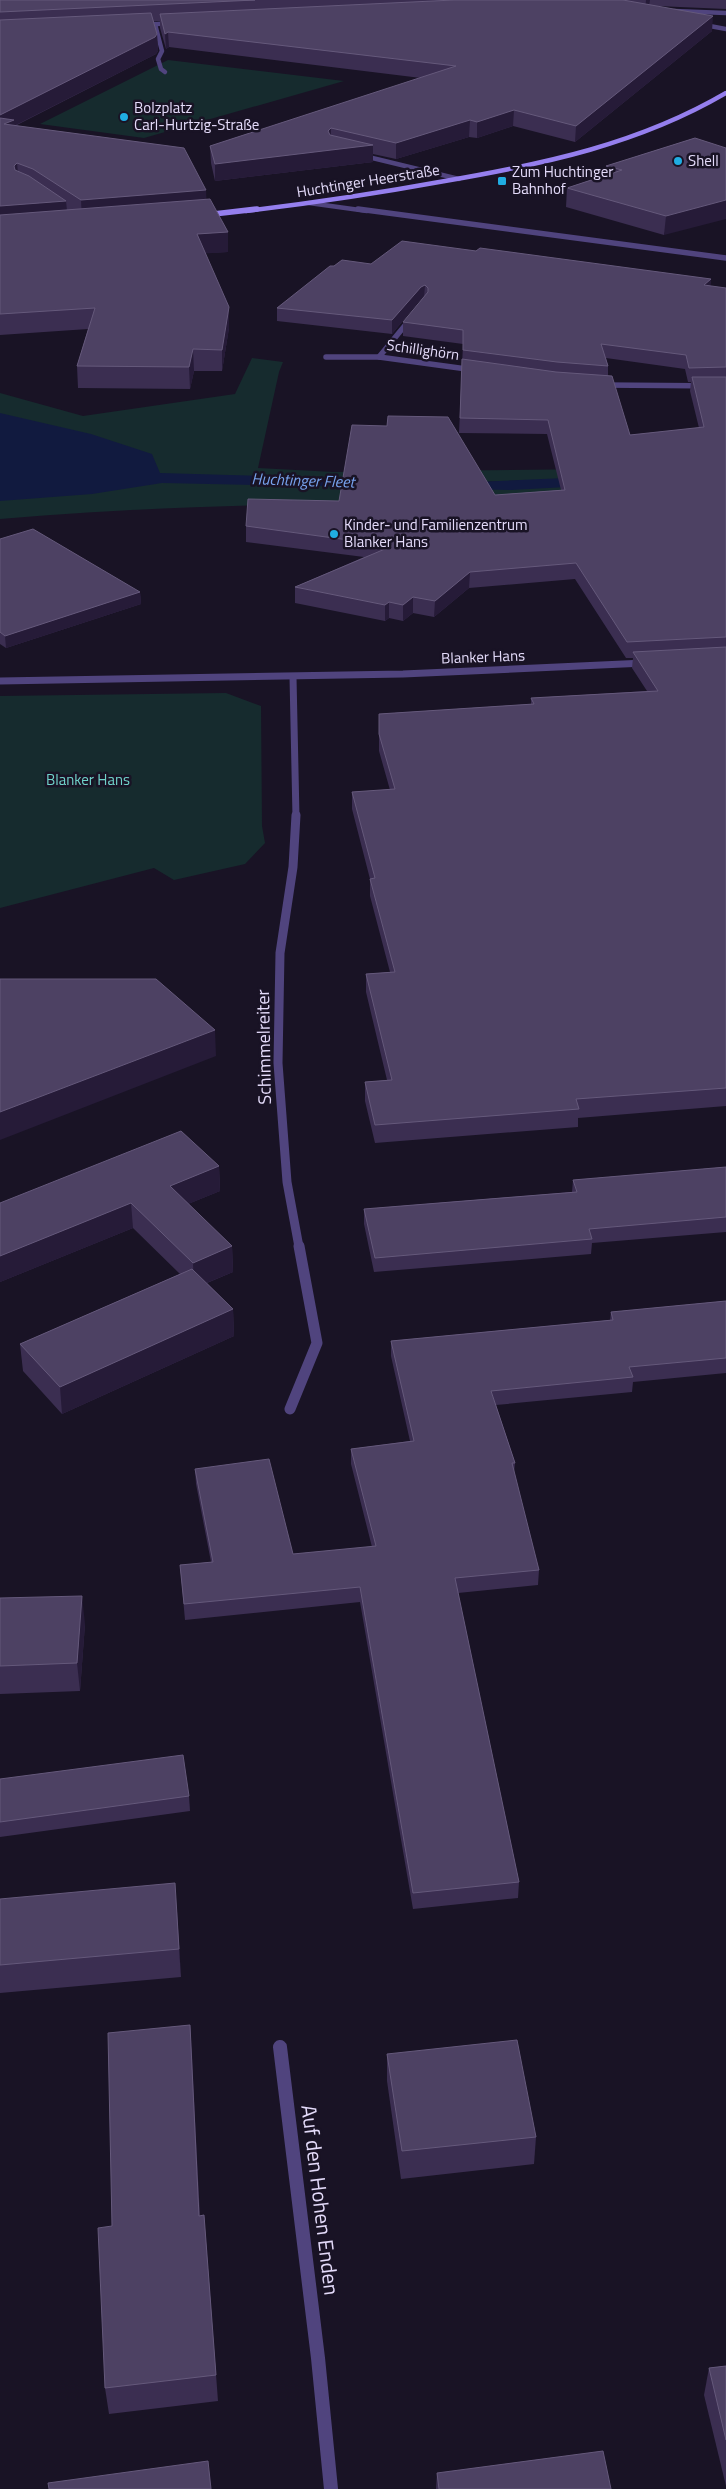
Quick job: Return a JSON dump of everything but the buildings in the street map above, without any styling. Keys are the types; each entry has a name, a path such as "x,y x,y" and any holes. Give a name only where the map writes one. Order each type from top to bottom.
{"main road":[{"name":"Huchtinger Heerstraße","path":"200,216 309,203 459,179 590,150 680,118 726,93"}],"street":[{"path":"670,11 726,13"},
{"path":"136,25 183,23"},
{"path":"690,23 726,29"},
{"path":"155,24 162,52 158,59 161,69 165,72"},
{"path":"350,152 459,179"},
{"path":"309,203 726,258"},
{"path":"379,356 417,310"},
{"name":"Schillighörn","path":"326,357 379,356 478,370"},
{"path":"598,384 634,387 726,386"},
{"name":"Blanker Hans","path":"0,681 482,672 653,663"},
{"name":"Schimmelreiter","path":"290,1409 317,1343 287,1182 278,1064 280,953 293,867 296,792 293,677"},
{"name":"Auf den Hohen Enden","path":"280,2047 318,2358 331,2489"}],"green space":[{"path":"168,60 344,81 144,138 40,124"},
{"path":"252,358 283,362 279,372 258,468 334,472 600,469 578,479 476,482 253,483 641,483 726,502 272,505 90,512 0,519 0,393 83,416 235,394"},
{"name":"Blanker Hans","path":"226,693 261,706 262,826 265,843 245,864 174,880 154,868 0,908 0,696"}],"water":[{"name":"Huchtinger Fleet","path":"0,413 91,434 152,454 160,473 476,482 726,471 641,483 511,490 162,483 92,494 0,501"}],"place":[{"name":"Bolzplatz Carl-Hurtzig-Straße","path":"124,117"},
{"name":"Shell","path":"678,161"},
{"name":"Zum Huchtinger Bahnhof","path":"502,181"},
{"name":"Kinder- und Familienzentrum Blanker Hans","path":"334,534"}]}
